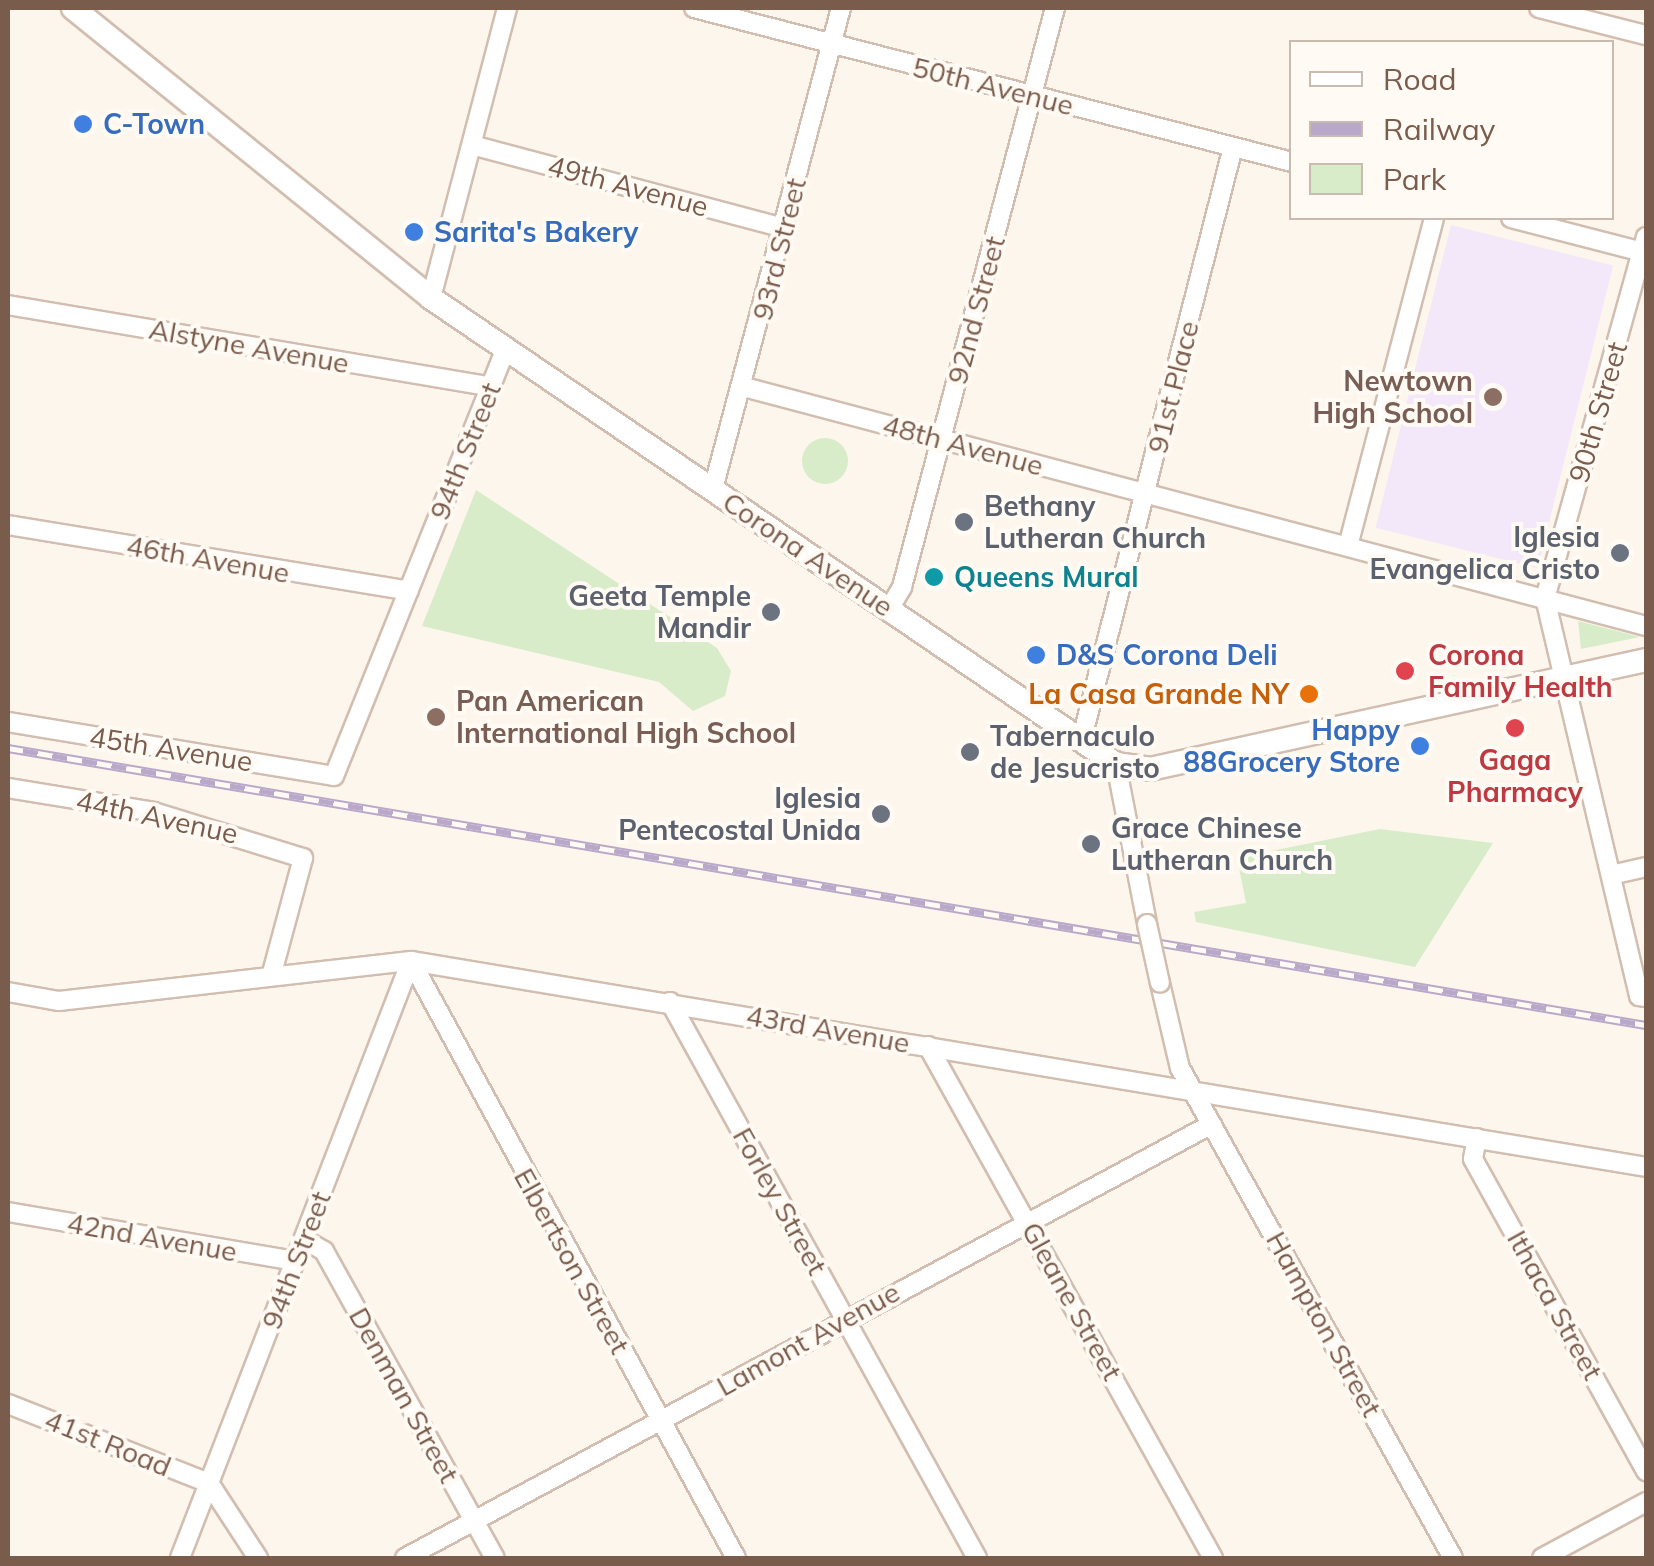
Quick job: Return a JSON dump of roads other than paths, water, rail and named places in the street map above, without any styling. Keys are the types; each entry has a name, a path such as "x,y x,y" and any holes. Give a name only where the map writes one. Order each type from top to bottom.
{"street":[{"name":"Corona Avenue","path":"73,8 430,298 1116,764"},
{"path":"430,298 507,8"},
{"name":"50th Avenue","path":"694,8 1289,161"},
{"name":"93rd Street","path":"713,489 744,388 841,8"},
{"name":"92nd Street","path":"889,609 942,440 1055,8"},
{"path":"1539,8 1646,35"},
{"name":"49th Avenue","path":"472,145 784,228"},
{"name":"91st Place","path":"1081,742 1233,147"},
{"path":"1348,546 1433,220"},
{"path":"1520,220 1645,247"},
{"name":"90th Street","path":"1643,997 1545,598 1645,247"},
{"name":"Alstyne Avenue","path":"8,306 490,387"},
{"name":"94th Street","path":"334,776 506,349"},
{"name":"48th Avenue","path":"744,388 1646,626"},
{"name":"46th Avenue","path":"8,525 410,592"},
{"path":"1194,1090 1160,983 1116,764 1150,769 1646,660"},
{"name":"45th Avenue","path":"8,722 334,776"},
{"name":"44th Avenue","path":"8,788 154,812 303,858 272,973"},
{"path":"1611,875 1646,867"},
{"name":"94th Street","path":"180,1558 411,962"},
{"name":"43rd Avenue","path":"8,992 58,1001 272,973 411,962 1646,1167"},
{"name":"Elbertson Street","path":"411,962 736,1558"},
{"name":"Forley Street","path":"670,1002 976,1558"},
{"name":"Gleane Street","path":"928,1046 1213,1558"},
{"name":"Hampton Street","path":"1194,1090 1453,1558"},
{"name":"Lamont Avenue","path":"405,1558 844,1317 1212,1124"},
{"name":"Ithaca Street","path":"1478,1138 1473,1160 1646,1471"},
{"name":"42nd Avenue","path":"8,1212 296,1261"},
{"name":"Denman Street","path":"304,1240 324,1251 495,1558"},
{"name":"41st Road","path":"8,1404 209,1484"},
{"path":"209,1484 258,1558"},
{"path":"1542,1558 1646,1502"}],"railway":[{"path":"8,748 1646,1025"}],"place":[{"name":"C-Town","path":"83,124"},
{"name":"Sarita's Bakery","path":"414,232"},
{"name":"Newtown High School","path":"1493,397"},
{"name":"Bethany Lutheran Church","path":"964,522"},
{"name":"Iglesia Evangelica Cristo","path":"1620,553"},
{"name":"Queens Mural","path":"934,577"},
{"name":"Geeta Temple Mandir","path":"771,612"},
{"name":"D&S Corona Deli","path":"1036,655"},
{"name":"Corona Family Health","path":"1405,671"},
{"name":"La Casa Grande NY","path":"1309,694"},
{"name":"Pan American International High School","path":"436,717"},
{"name":"Gaga Pharmacy","path":"1515,728"},
{"name":"Happy 88Grocery Store","path":"1420,746"},
{"name":"Tabernaculo de Jesucristo","path":"970,752"},
{"name":"Iglesia Pentecostal Unida","path":"881,814"},
{"name":"Grace Chinese Lutheran Church","path":"1091,844"}]}
